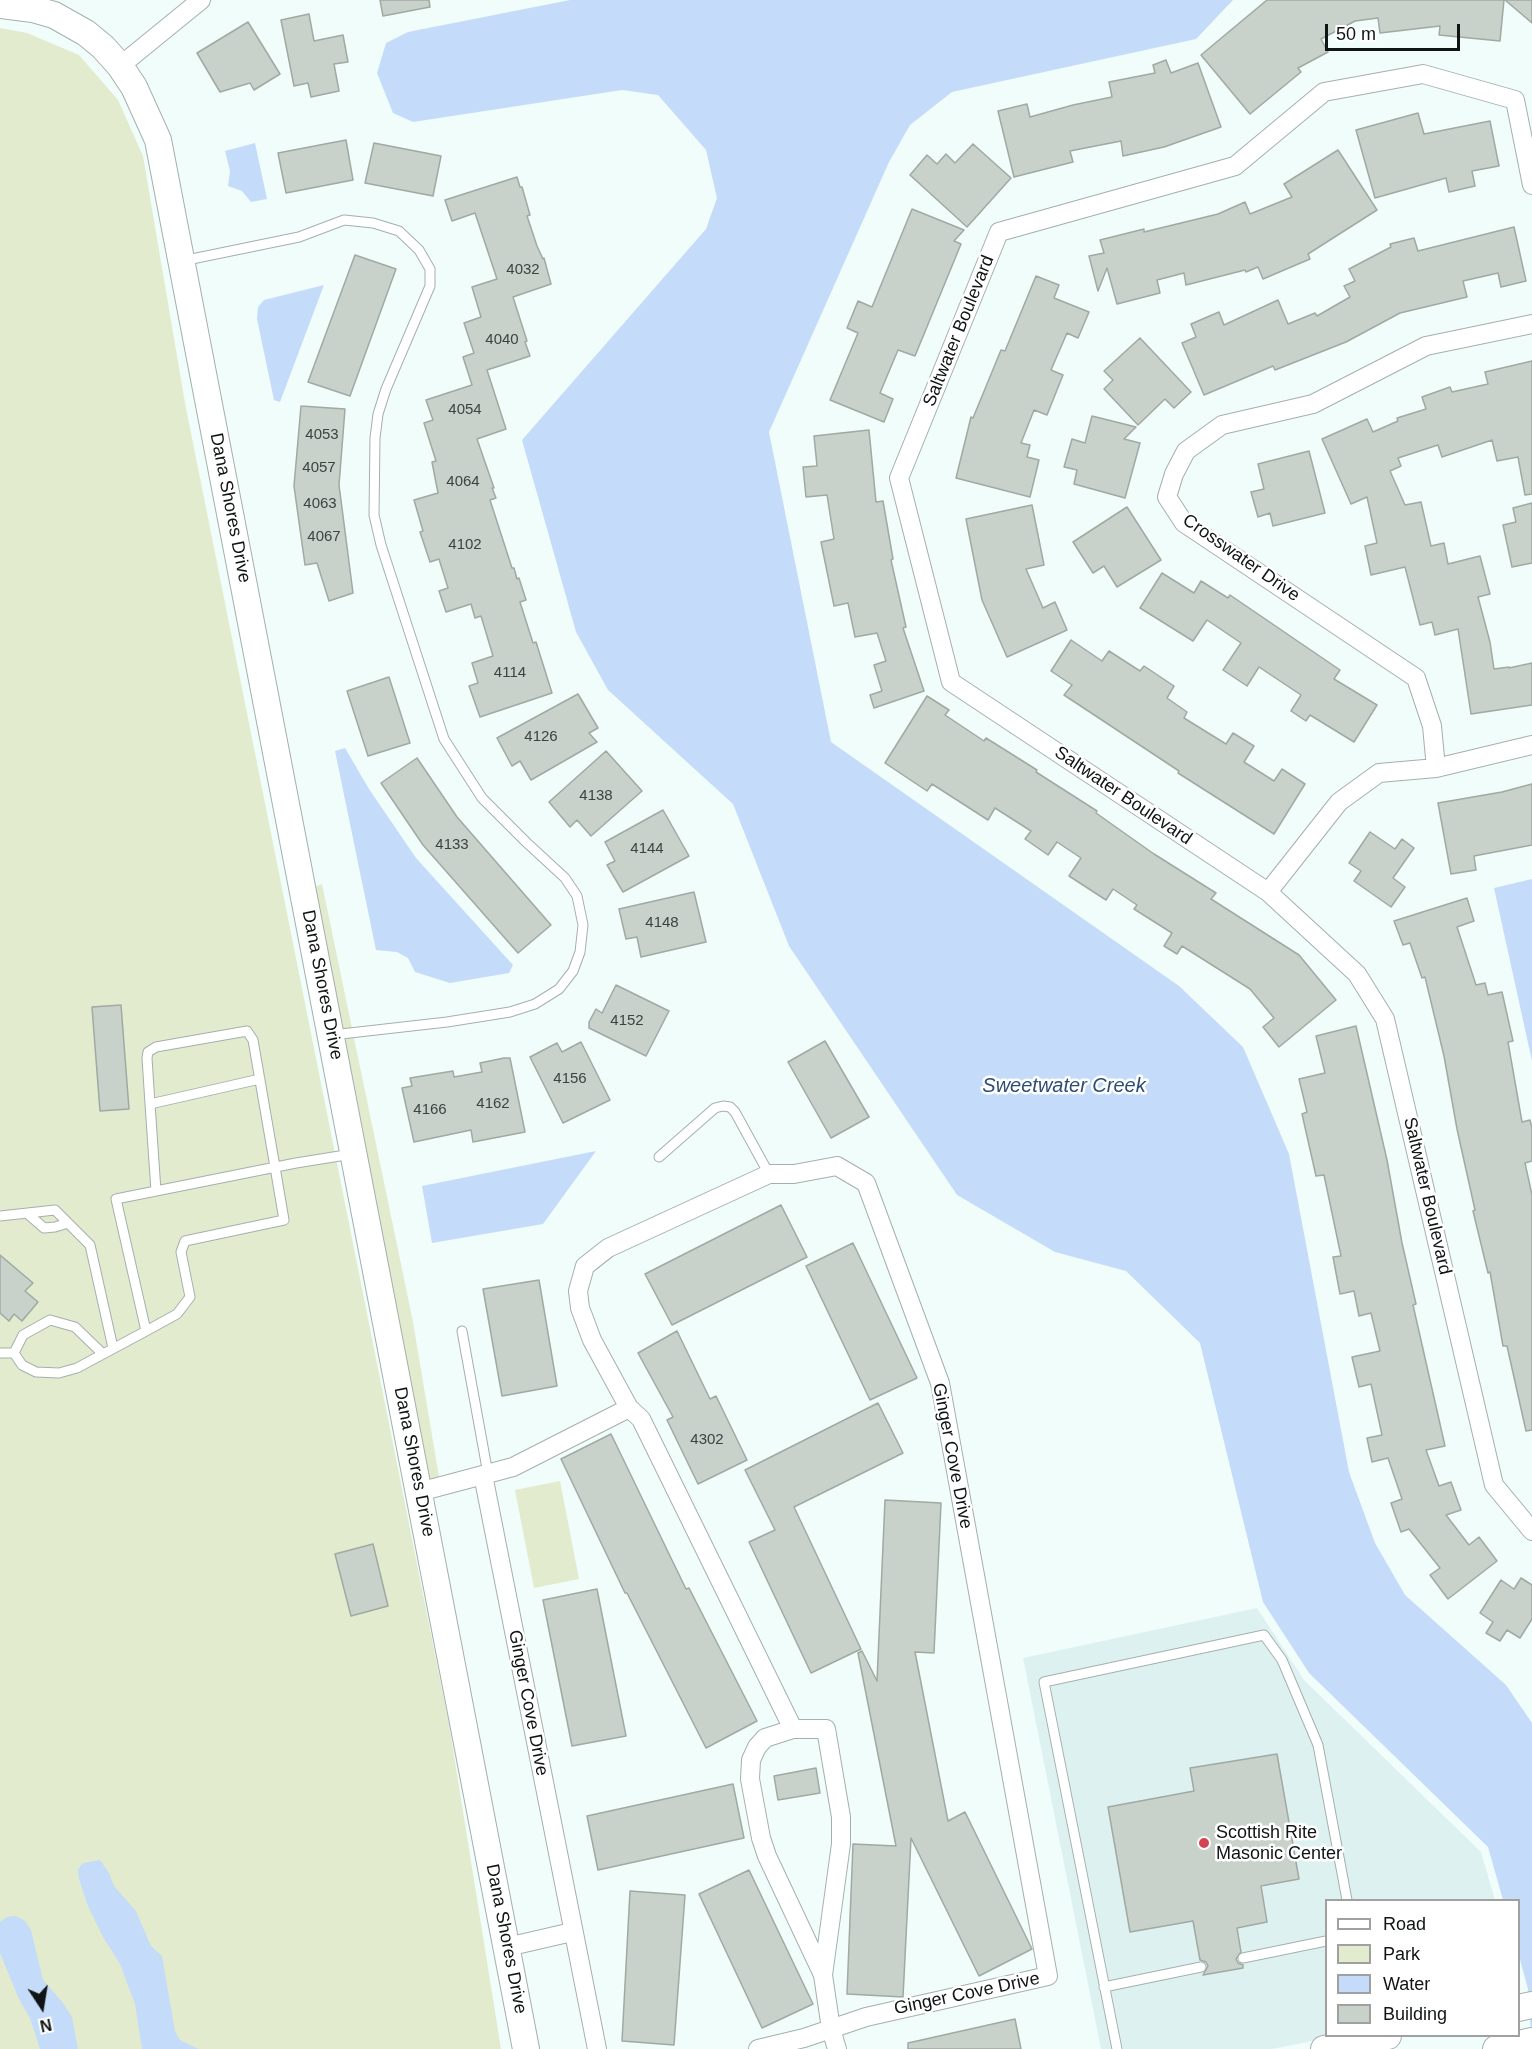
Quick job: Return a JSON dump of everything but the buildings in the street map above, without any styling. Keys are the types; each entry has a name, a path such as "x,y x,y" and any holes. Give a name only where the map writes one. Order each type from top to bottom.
{"street":[{"path":"120,66 201,0"},
{"name":"Dana Shores Drive","path":"0,5 33,9 54,15 86,33 103,47 120,66 139,95 158,140 526,2049"},
{"name":"Saltwater Boulevard","path":"1532,185 1515,100 1423,74 1324,92 1235,166 999,232 899,478 951,682 1268,892 1357,974 1385,1019 1494,1485 1532,1531"},
{"name":"Crosswater Drive","path":"1436,768 1432,726 1416,678 1184,523 1167,497 1173,474 1186,451 1222,425 1313,404 1426,346 1532,324"},
{"path":"1268,892 1339,802 1379,773 1436,768 1532,745"},
{"name":"Ginger Cove Drive","path":"758,2049 804,2038 867,2017 1048,1976 940,1383 866,1183 837,1166 794,1174 769,1174 608,1248 585,1266 578,1292 580,1308 592,1340 629,1408 641,1419 793,1729"},
{"path":"419,1492 513,1467 629,1408"},
{"name":"Ginger Cove Drive","path":"485,1474 572,1932 597,2049"},
{"path":"823,1975 760,1838 750,1779 751,1760 757,1747 765,1738 793,1729 826,1729 841,1817 841,1844 823,1975 831,2029 837,2049"},
{"path":"507,1947 572,1932"},
{"path":"1324,2049 1376,2040"},
{"path":"1496,2049 1527,2042"}],"lane":[{"path":"182,261 298,237 344,220 373,223 399,231 419,250 430,269 430,286 386,389 378,414 375,438 374,515 381,545 444,739 482,798 525,842 565,878 577,897 583,925 580,952 573,971 559,989 535,1004 510,1012 447,1022 331,1035"},
{"path":"14,1353 22,1365 36,1372 59,1373 76,1368 177,1314 190,1297 181,1252 184,1241 284,1220 253,1040 247,1031 156,1047 148,1052 156,1191"},
{"path":"150,1104 260,1079"},
{"path":"659,1157 715,1108 730,1107 735,1112 769,1174"},
{"path":"146,1331 116,1199 275,1167 354,1154"},
{"path":"0,1216 55,1210 90,1245 112,1348"},
{"path":"28,1214 44,1228 68,1223"},
{"path":"14,1353 23,1335 50,1320 75,1328 103,1354"},
{"path":"462,1331 485,1474"},
{"path":"0,1353 14,1353"},
{"path":"1117,2049 1044,1682 1264,1635 1282,1660 1318,1745 1347,1899"},
{"path":"1243,1958 1325,1941"},
{"path":"1104,1987 1201,1967"}],"shaded area":[{"path":"1257,1608 1304,1680 1481,1852 1495,1899 1325,1899 1325,2037 1332,2037 1272,2049 1101,2049 1023,1658"}],"green space":[{"path":"0,28 27,33 79,55 118,100 143,156 185,403 449,1724 501,2049 0,2049"},
{"path":"322,884 413,1322 439,1477 427,1480 312,888"},
{"path":"560,1481 579,1579 534,1588 515,1490"}],"water":[{"name":"Sweetwater Creek","path":"570,0 1233,0 1196,39 952,92 910,125 889,162 769,432 831,742 1179,986 1243,1047 1289,1154 1349,1472 1375,1543 1405,1595 1506,1685 1532,1723 1532,2049 1528,1989 1520,1960 1520,1899 1503,1899 1488,1847 1309,1673 1263,1602 1200,1343 1126,1271 1055,1252 957,1195 789,946 733,804 608,690 576,632 522,440 706,229 717,198 706,150 658,95 622,90 413,122 393,113 377,73 386,43 408,32"},
{"path":"255,143 267,199 251,202 242,191 228,186 230,171 225,151"},
{"path":"324,285 280,402 274,400 257,319 258,307 264,300"},
{"path":"345,748 369,789 416,858 513,965 509,973 450,983 415,972 408,958 397,952 376,950 335,751"},
{"path":"1532,879 1532,1061 1494,888"},
{"path":"596,1151 543,1224 432,1243 422,1186"},
{"path":"100,1860 114,1886 136,1911 151,1946 162,1956 175,2031 180,2040 199,2049 142,2049 135,2004 120,1964 103,1937 88,1906 79,1879 78,1869 83,1863"},
{"path":"16,1916 25,1921 31,1930 43,1980 72,2017 78,2049 40,2049 30,2018 19,1999 0,1953 0,1922 7,1917"}],"place":[{"name":"Scottish Rite Masonic Center","path":"1204,1843"}]}
